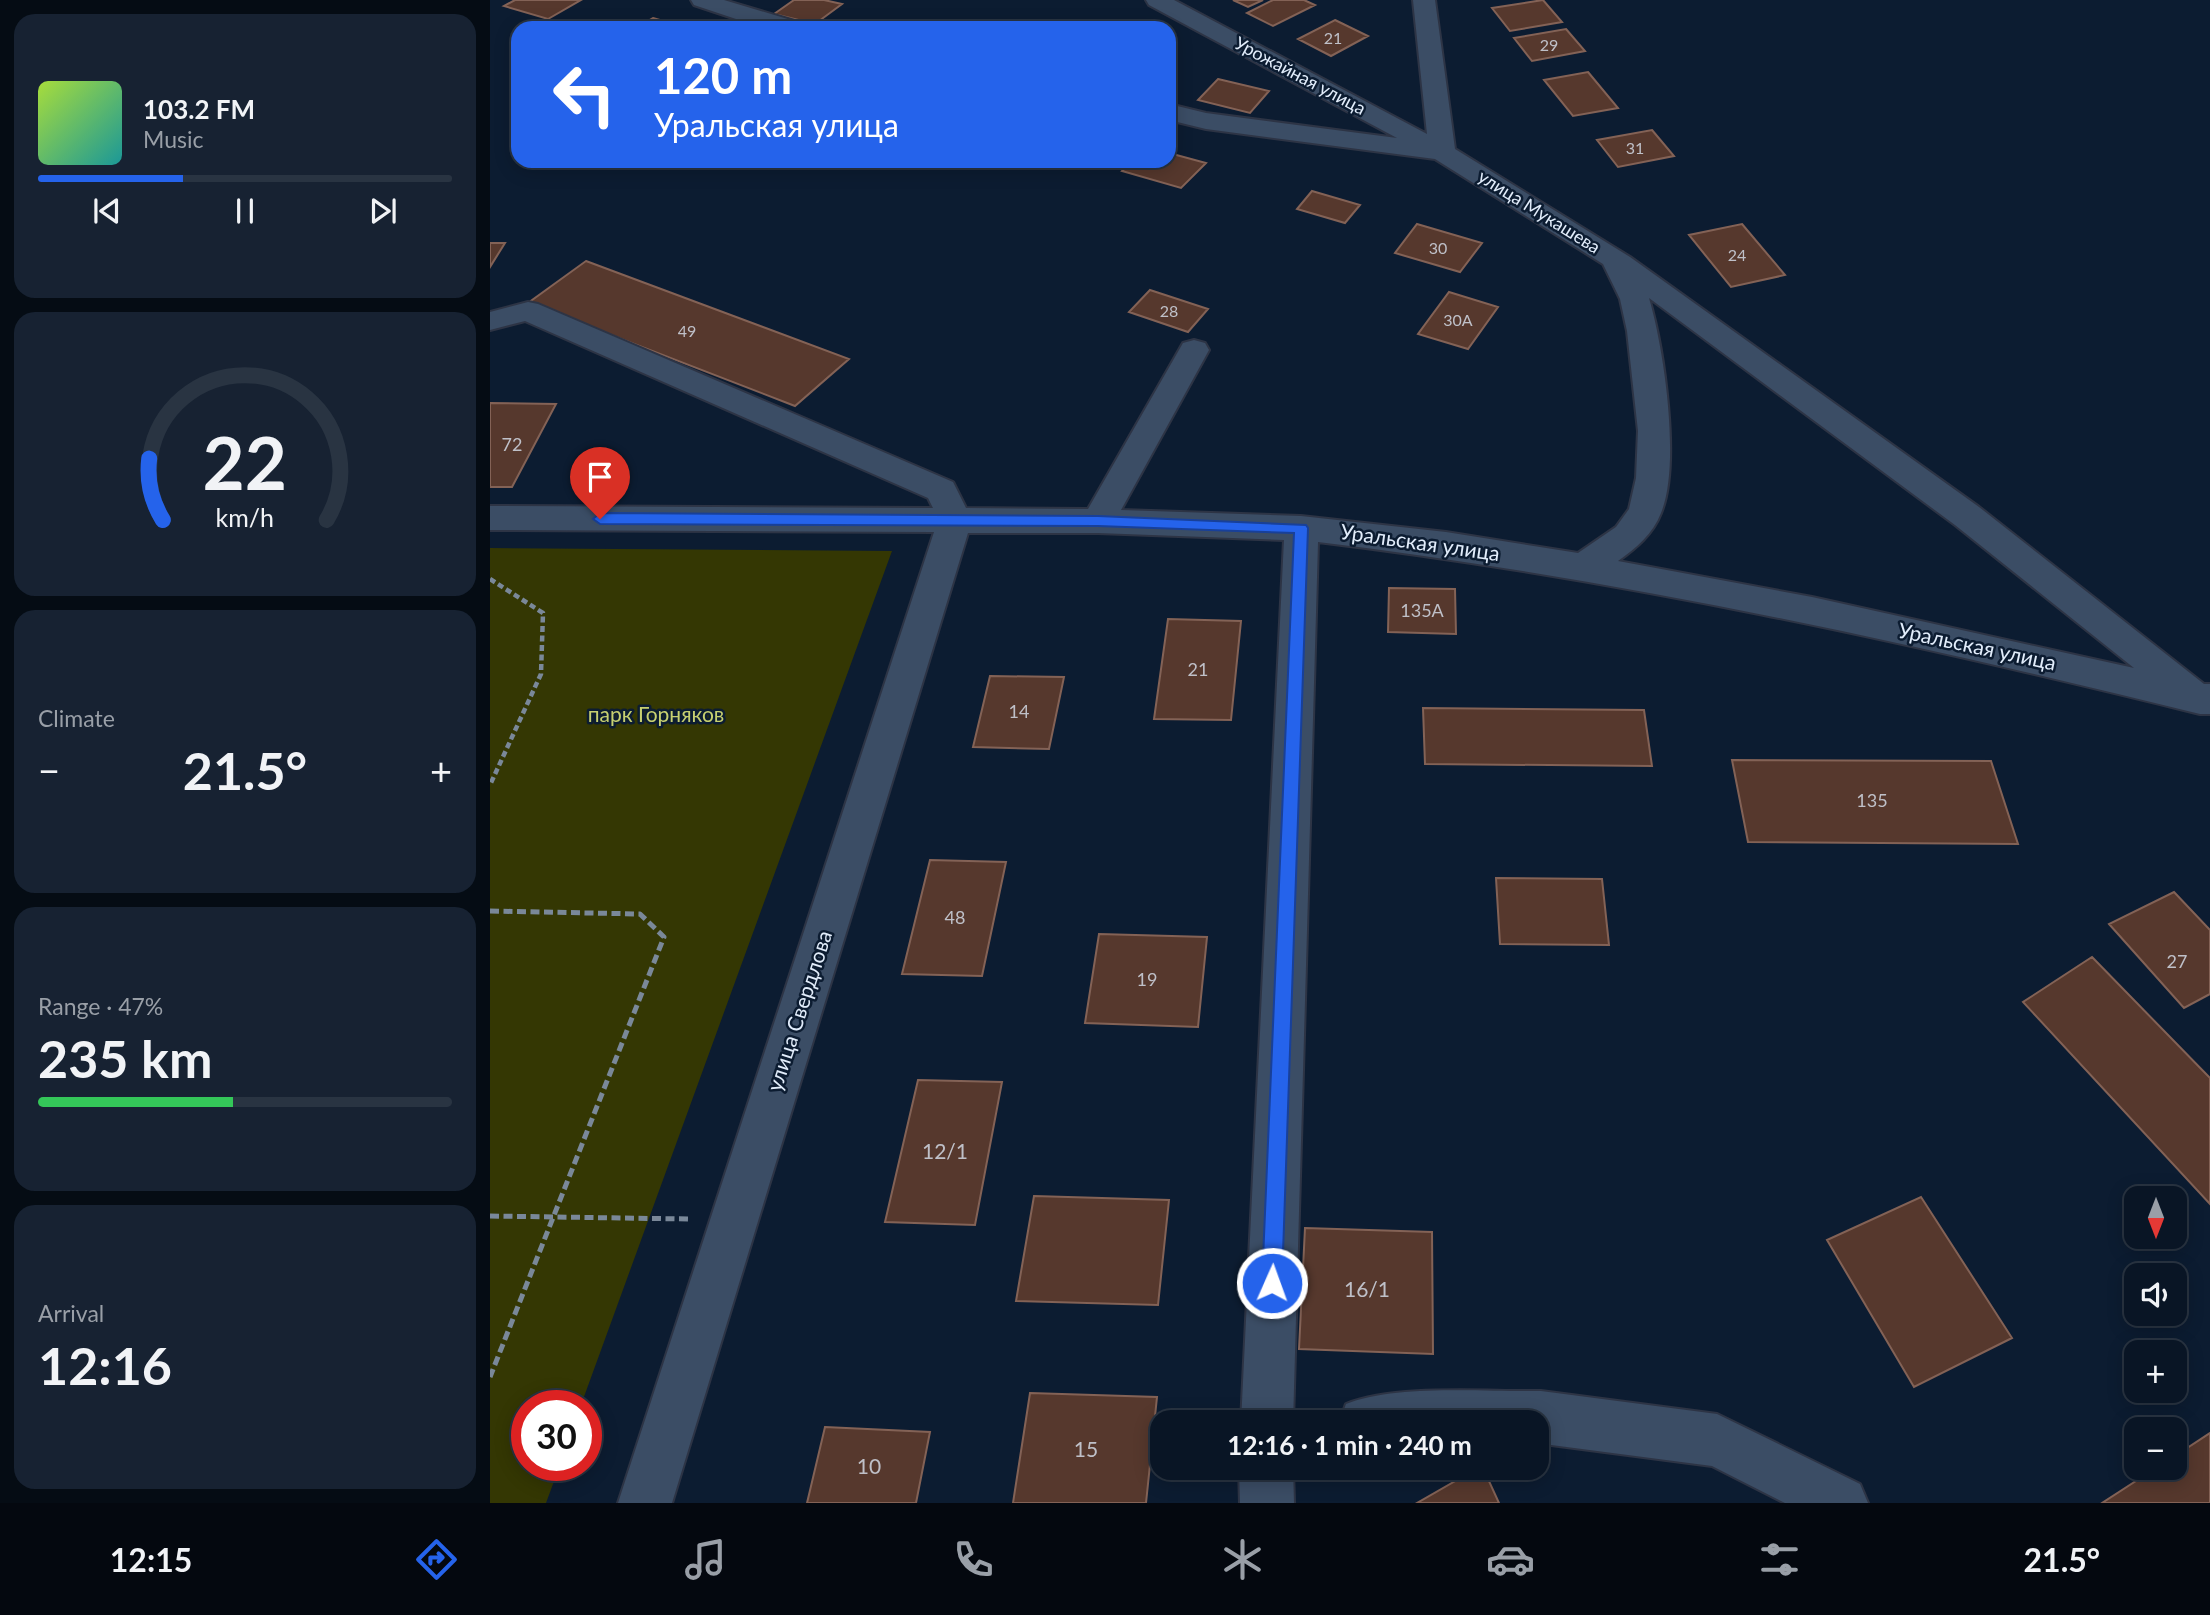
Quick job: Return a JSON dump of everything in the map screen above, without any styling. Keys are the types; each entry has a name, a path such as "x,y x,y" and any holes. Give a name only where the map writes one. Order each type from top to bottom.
{"street":[{"path":"702,0 763,21"},
{"name":"Урожайная улица","path":"1157,0 1442,152"},
{"path":"1424,0 1442,152"},
{"name":"улица Мукашева","path":"1176,115 1206,121 1442,152 1615,259 1635,299 1642,331 1654,431 1652,478 1645,512 1629,536 1584,567"},
{"path":"1615,259 1967,516 2207,700"},
{"path":"490,321 528,311 942,490 955,520"},
{"path":"1098,521 1194,350"},
{"name":"Уральская улица","path":"490,518 1098,521 1301,528 1446,545 1584,567 1839,617 2207,700"},
{"name":"улица Свердлова","path":"645,1503 955,520"},
{"path":"1267,1410 1301,528"},
{"path":"1549,1418 1717,1440 1841,1503"},
{"path":"1266,1480 1267,1503"}],"path":[{"path":"490,579 543,613 541,674 490,786"},
{"path":"490,911 640,914 664,937 490,1377"},
{"path":"490,1216 734,1220"}],"green space":[{"name":"парк Горняков","path":"490,548 892,551 586,1390 511,1390 511,1481 554,1481 546,1503 490,1503"}],"building":[{"path":"515,0 581,0 548,19 504,6"},
{"path":"794,0 824,0 842,4 819,21 803,21 774,14"},
{"path":"1233,0 1263,0 1248,7"},
{"path":"1273,0 1304,0 1315,5 1273,26 1247,13"},
{"path":"1543,0 1562,22 1510,31 1492,8"},
{"path":"1335,20 1368,36 1331,56 1298,39"},
{"path":"1566,29 1585,51 1532,61 1514,38"},
{"path":"1588,72 1618,108 1573,116 1544,80"},
{"path":"1218,79 1269,91 1250,113 1198,100"},
{"path":"1652,130 1674,156 1618,167 1597,140"},
{"path":"1176,155 1206,163 1181,188 1122,171 1125,168 1176,168"},
{"path":"1312,191 1360,205 1345,223 1297,209"},
{"path":"1417,224 1482,243 1460,272 1395,253"},
{"path":"1742,224 1785,275 1731,287 1689,235"},
{"path":"490,243 505,243 490,267"},
{"path":"586,261 849,359 795,406 528,303"},
{"path":"1150,290 1208,309 1188,332 1129,312"},
{"path":"1449,292 1498,307 1468,349 1418,334"},
{"path":"490,403 556,404 512,487 490,487"},
{"path":"1389,588 1455,589 1456,634 1388,632"},
{"path":"1168,619 1241,621 1231,720 1154,719"},
{"path":"990,676 1064,677 1049,749 973,747"},
{"path":"1423,708 1644,710 1652,766 1425,764"},
{"path":"1732,760 1991,761 2018,844 1748,842"},
{"path":"930,860 1006,862 982,976 902,974"},
{"path":"1496,878 1602,879 1609,945 1500,944"},
{"path":"2174,892 2210,930 2210,994 2184,1008 2109,924"},
{"path":"1099,934 1207,937 1198,1027 1085,1023"},
{"path":"2092,957 2210,1078 2210,1204 2023,1002"},
{"path":"918,1080 1002,1082 975,1225 885,1222"},
{"path":"1034,1196 1169,1200 1158,1305 1016,1301"},
{"path":"1921,1197 2012,1338 1914,1387 1827,1240"},
{"path":"1305,1228 1432,1232 1433,1354 1299,1349"},
{"path":"1030,1393 1157,1397 1156,1410 1150,1410 1150,1464 1146,1503 1013,1503"},
{"path":"825,1427 930,1432 916,1503 807,1503"},
{"path":"2210,1433 2210,1503 2102,1503 2137,1480 2187,1480 2187,1448"},
{"path":"1457,1480 1488,1480 1499,1503 1417,1503"}],"route":[{"path":"600,519 1098,521 1301,528 1272,1283"}]}
